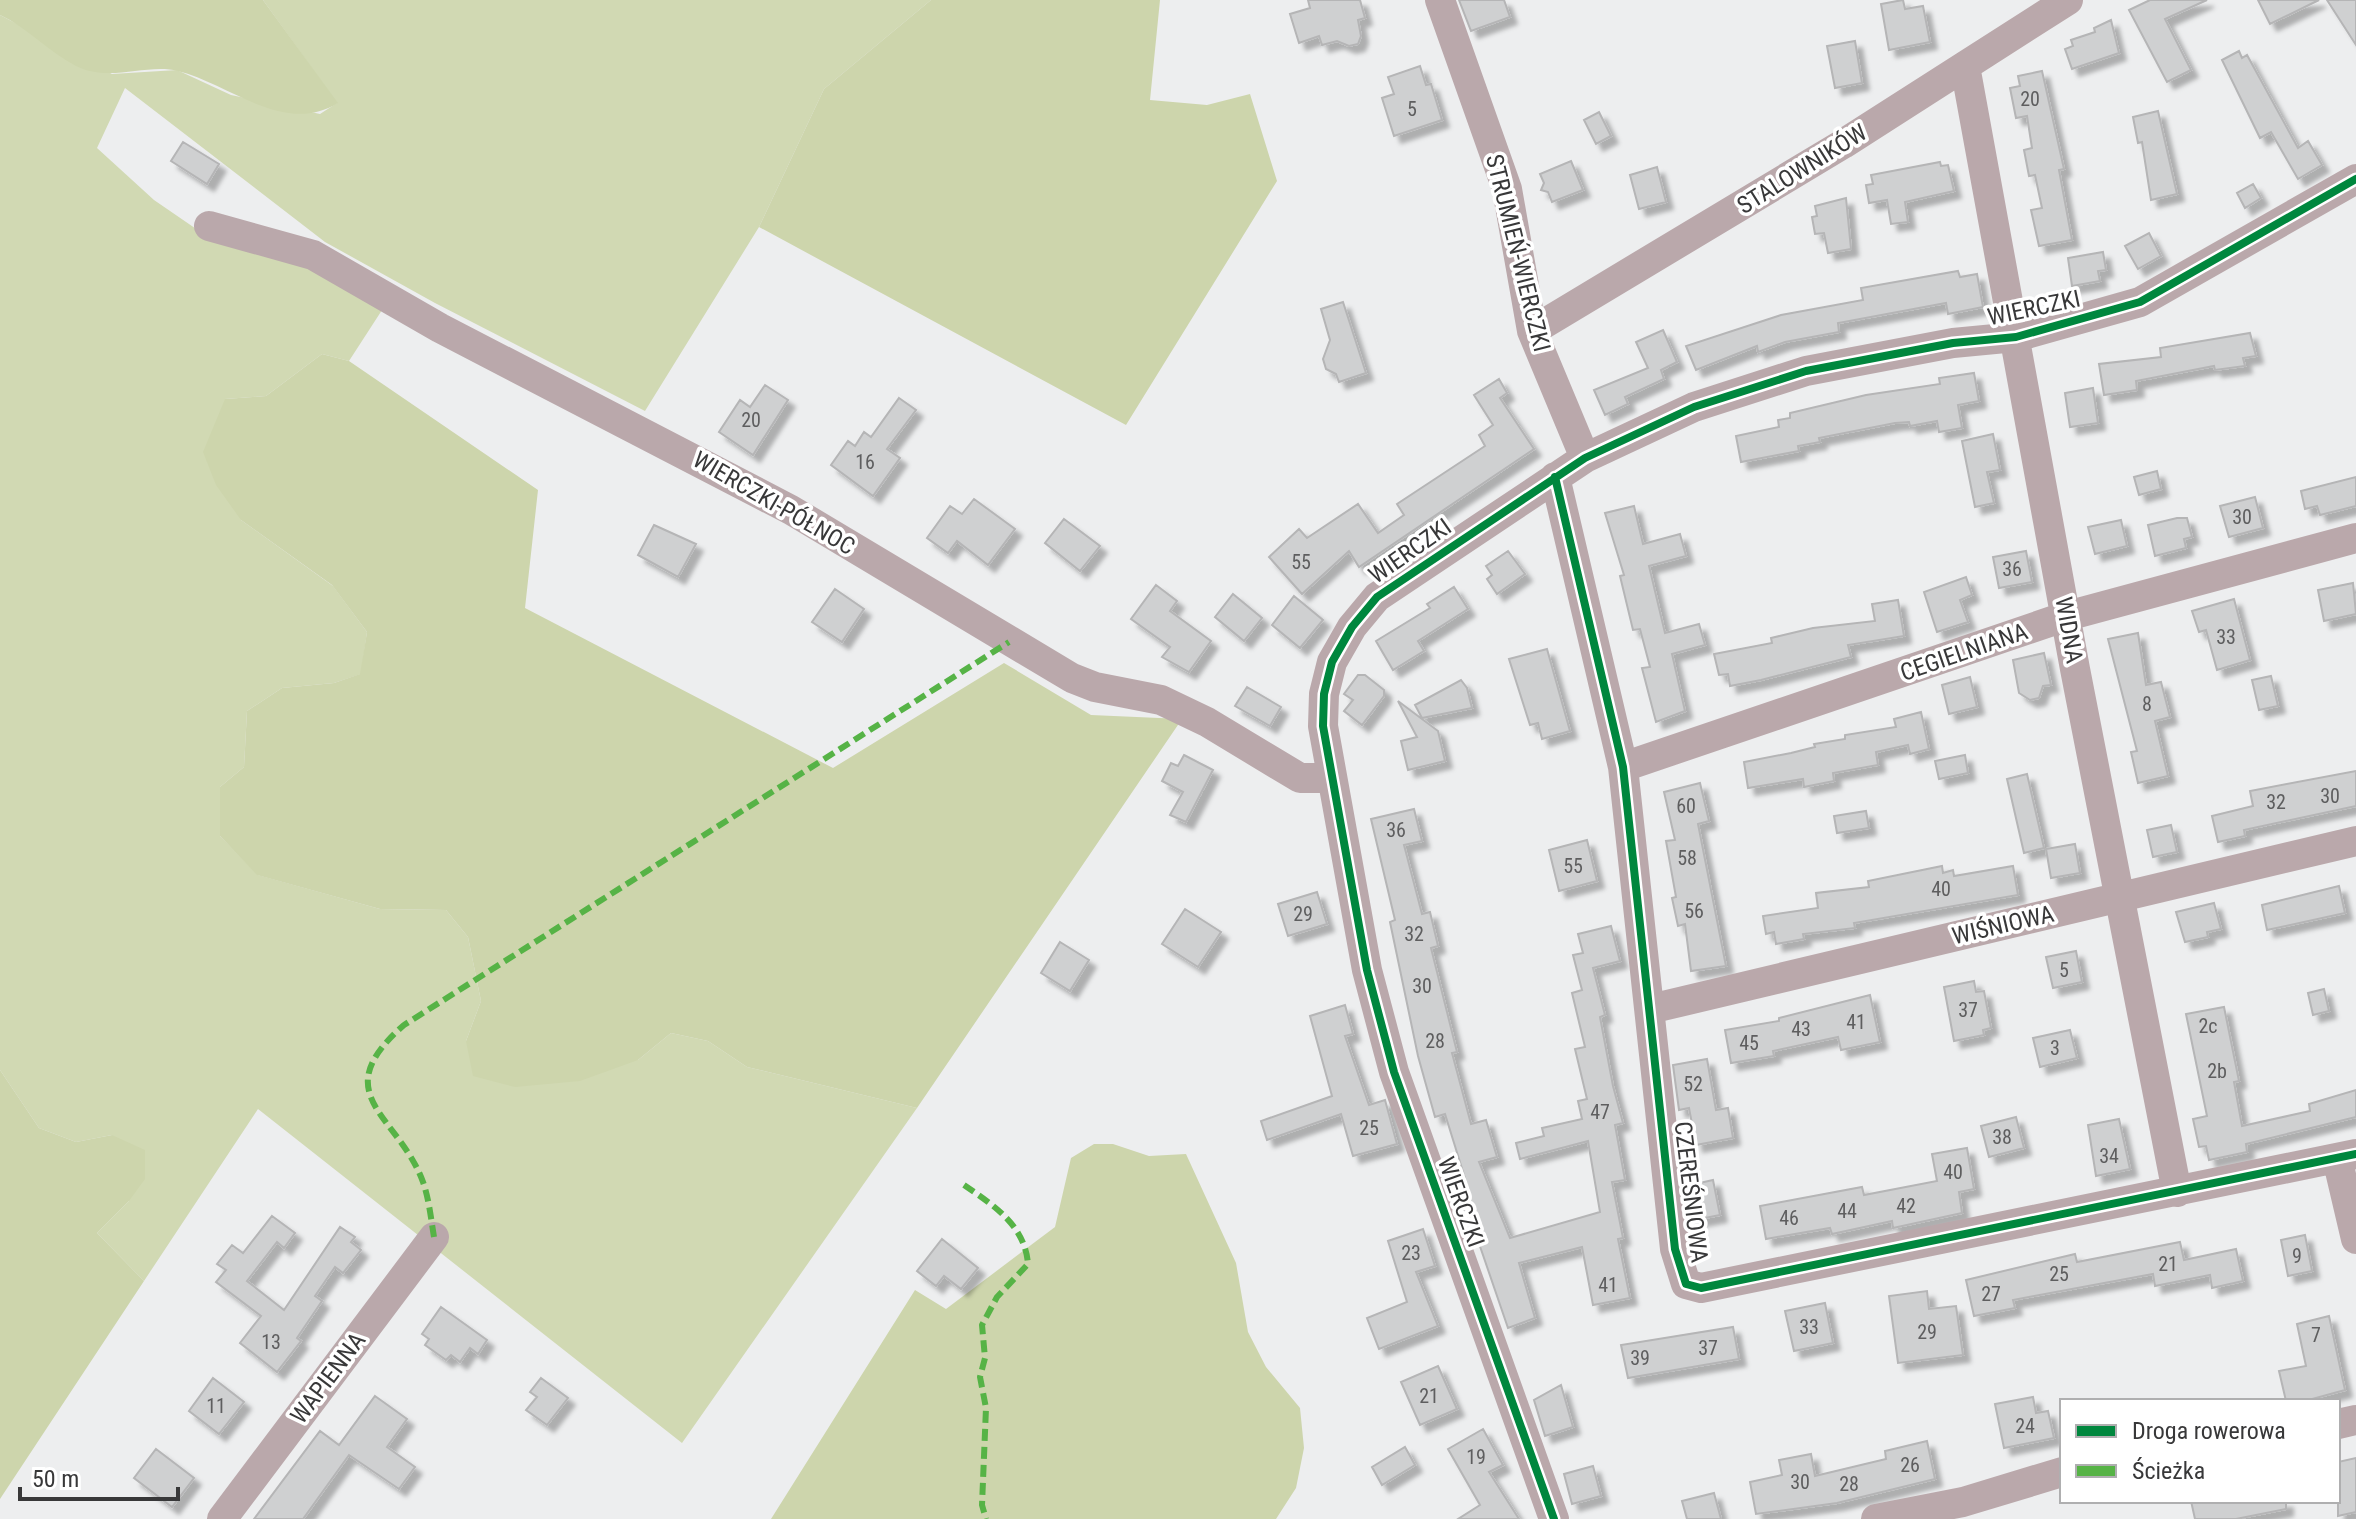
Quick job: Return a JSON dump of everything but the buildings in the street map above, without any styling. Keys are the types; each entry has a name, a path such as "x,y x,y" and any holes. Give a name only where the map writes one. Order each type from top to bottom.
{"street":[{"name":"STRUMIEŃ-WIERCZKI","path":"1440,0 1507,189 1532,331 1585,458"},
{"name":"STALOWNIKÓW","path":"1532,331 2068,0"},
{"name":"WIDNA","path":"1965,66 2119,897 2177,1192"},
{"name":"WIERCZKI","path":"1554,1519 1394,1072 1367,970 1323,726 1324,694 1332,662 1352,627 1377,597 1555,477 1585,458 1694,407 1806,371 1953,343 2016,337 2140,302 2356,179"},
{"name":"WIERCZKI-PÓŁNOC","path":"209,226 313,255 440,328 791,510 1072,678 1095,687 1170,703 1250,746 1300,778 1332,778"},
{"name":"CZEREŚNIOWA","path":"1555,477 1623,767 1675,1249 1686,1284 1701,1288 2347,1156"},
{"name":"CEGIELNIANA","path":"1623,767 2067,616 2356,538"},
{"name":"WIŚNIOWA","path":"1650,1009 2356,841"},
{"path":"2347,1156 2356,1239"},
{"name":"WAPIENNA","path":"222,1519 434,1237"},
{"path":"1876,1519 1963,1502 2060,1473"}],"green space":[{"path":"0,0 263,0 338,103 318,112 298,114 257,104 178,71 89,71 66,60 0,15"},
{"path":"263,0 931,0 824,89 759,227 645,411 435,303 325,242 125,88 97,148 154,200 205,235 308,264 384,307 349,361 322,354 266,396 225,399 241,520 333,586 367,632 361,674 334,683 282,688 247,711 244,767 220,787 220,836 258,875 380,909 446,910 468,937 481,1001 466,1041 638,1060 671,1033 708,1041 747,1067 917,1108 682,1443 258,1109 144,1281 97,1233 129,1201 112,1135 76,1142 39,1128 0,1070 0,15 112,74 177,70 231,95 320,114 337,103"},
{"path":"931,0 1160,0 1150,100 1207,105 1250,94 1277,181 1126,425 759,227 824,89"},
{"path":"322,354 349,361 538,490 525,608 833,768 1004,663 1091,715 1182,719 917,1108 747,1067 708,1041 671,1033 638,1060 580,1081 515,1087 473,1076 466,1041 481,1001 468,937 446,910 380,909 257,875 220,836 220,787 244,767 247,711 282,688 334,683 360,674 367,632 332,585 241,520 216,485 203,452 225,399 266,396"},
{"path":"0,1070 39,1128 76,1142 112,1135 145,1150 145,1179 129,1201 97,1233 144,1281 0,1499"},
{"path":"1094,1144 1113,1144 1149,1156 1186,1154 1236,1263 1248,1332 1266,1367 1300,1408 1304,1448 1296,1488 1276,1519 771,1519 915,1290 946,1309 1055,1227 1071,1158"}],"marked path":[{"path":"434,1237 423,1182 412,1159 374,1104 368,1088 370,1070 381,1049 404,1025 1009,642"},
{"path":"964,1185 1006,1217 1021,1238 1028,1264 997,1297 982,1325 985,1358 980,1377 986,1408 982,1505 986,1519"}],"cycle path":[{"path":"1554,1519 1394,1072 1367,970 1323,726 1324,694 1332,662 1352,627 1377,597 1585,458 1694,407 1806,371 1953,343 2016,337 2140,302 2356,179"},
{"path":"1555,477 1623,767 1675,1249 1686,1284 1701,1288 2356,1154"}]}
